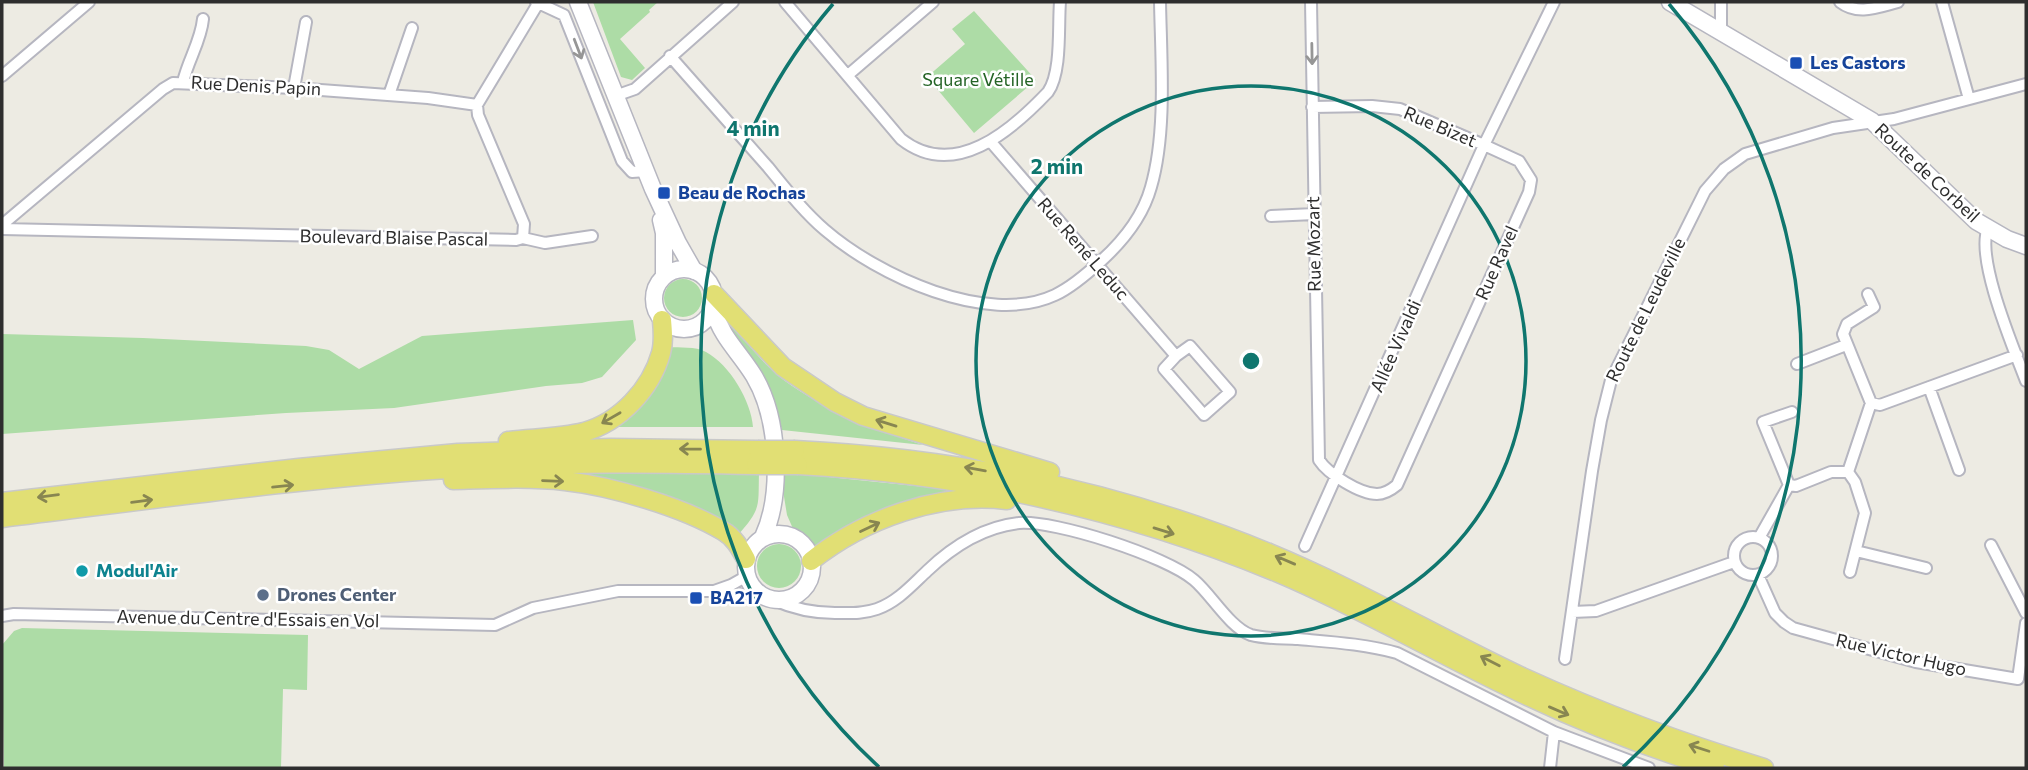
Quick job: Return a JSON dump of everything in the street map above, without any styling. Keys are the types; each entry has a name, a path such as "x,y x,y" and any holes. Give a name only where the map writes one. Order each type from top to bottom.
{"main road":[{"path":"578,2 653,189 694,271"},
{"name":"Route de Corbeil","path":"1670,2 1872,121 1955,202 1988,228 2026,246"},
{"name":"Route de Corbeil","path":"1684,2 1721,30"},
{"path":"653,189 664,233 664,276 654,293 655,310 662,320 676,328 691,329 736,353"},
{"path":"664,276 684,269 694,271 707,280 719,328 755,378 769,416 773,435 775,499 763,537 753,546 747,568"},
{"path":"691,329 701,324 713,301"},
{"path":"713,301 783,367 835,402 863,416 1145,501 1160,513"},
{"path":"83,492 278,461 584,432 612,419 638,395 650,378 661,354 662,320"},
{"path":"2,502 458,453 611,448 797,458 849,453 967,467 1045,481 1160,513 1216,532 1321,575 1571,699 1695,747 1765,768"},
{"path":"2,518 387,474 465,468 757,457"},
{"path":"797,458 851,468 955,480 1053,499 1178,535 1282,575 1555,709 1631,740 1715,768"},
{"path":"387,474 421,482 562,481 604,488 675,510 724,531 738,545 753,587 768,598 786,599 806,586 811,574 811,561 808,551 792,537 775,499"},
{"path":"811,561 835,543 896,514 923,506 985,498 1088,517 1098,511"},
{"path":"763,537 780,534 792,537"}],"street":[{"path":"2,76 89,2"},
{"path":"523,238 524,224 478,116 477,105 538,2 564,15 622,161 632,172 646,171"},
{"path":"615,96 635,89 733,2"},
{"path":"785,2 891,129 920,151 954,156 990,141 1052,87 1056,67 1060,2"},
{"path":"848,75 933,2"},
{"path":"670,56 820,226 858,253 897,275 930,289 961,299 1012,304 1046,299 1057,294 1097,265 1131,228 1152,185 1159,137 1160,2"},
{"name":"Rue Mozart","path":"1311,2 1318,449 1322,466 1336,479"},
{"path":"1484,145 1553,2"},
{"path":"1721,2 1721,30"},
{"path":"1840,2 1847,8 1858,11 1898,2"},
{"path":"1942,2 1969,99"},
{"path":"183,82 188,61 202,31 203,19"},
{"path":"294,88 306,22"},
{"path":"389,95 411,28"},
{"name":"Rue Denis Papin","path":"2,227 173,83 294,88 477,105"},
{"name":"Route de Leudeville","path":"1565,659 1592,471 1611,380 1704,191 1724,169 1745,154 1833,128 1894,119 2026,83"},
{"name":"Rue Bizet","path":"1312,107 1373,106 1400,109 1484,145"},
{"name":"Rue René Leduc","path":"990,141 1175,356"},
{"name":"Allée Vivaldi","path":"1305,546 1484,145"},
{"name":"Rue Ravel","path":"1336,479 1375,495 1390,491 1397,485 1529,192 1531,180 1519,161 1484,145"},
{"path":"1270,216 1314,215"},
{"name":"Boulevard Blaise Pascal","path":"2,227 357,238 523,238 545,243 592,236"},
{"path":"1988,228 1984,246 1988,270 2026,381"},
{"path":"1848,472 1871,403 1846,345 1844,328 1874,307 1867,294"},
{"path":"1797,364 1846,345"},
{"path":"1190,346 1230,392 1204,415 1164,369 1175,356 1190,346"},
{"path":"1871,403 1880,405 2017,355"},
{"path":"1929,387 1959,470"},
{"path":"1789,485 1763,422 1792,412"},
{"path":"1789,485 1796,486 1831,472 1848,472"},
{"path":"1848,472 1855,482 1865,513 1850,572"},
{"path":"1759,538 1789,485"},
{"path":"712,591 768,598 795,609 816,613 862,614 878,609 900,596 944,556 967,540 1018,523 1043,524 1132,550 1173,567 1195,581 1248,634 1375,647 1397,653 1554,732 1649,768"},
{"path":"1747,538 1759,538 1770,548 1772,554 1769,567 1758,575 1743,573 1734,562 1734,551 1740,542 1747,538"},
{"path":"1991,545 2026,613"},
{"path":"1856,551 1926,568"},
{"path":"1572,612 1596,611 1734,562"},
{"path":"712,591 731,585 747,568"},
{"name":"Rue Victor Hugo","path":"1758,575 1775,613 1794,628 1916,662 2022,679 2026,623"},
{"name":"Avenue du Centre d'Essais en Vol","path":"2,616 27,614 495,625 533,608 618,591 712,591"},
{"path":"1550,768 1554,732"}],"green space":[{"path":"593,2 658,2 620,39 645,68 632,80 621,77"},
{"name":"Square Vétille","path":"974,11 1036,80 974,133 927,77 965,44 952,29"},
{"path":"683,279 696,285 702,298 696,311 683,317 670,311 664,298 670,285"},
{"path":"726,317 769,367 801,392 852,418 923,445 782,430 767,386 725,327"},
{"path":"633,320 636,340 602,377 582,383 394,408 286,413 2,434 2,334 306,346 329,350 359,369 422,336"},
{"path":"668,347 702,350 715,358 731,375 744,395 753,427 609,427"},
{"path":"579,472 759,472 757,506 751,519 738,535 638,487"},
{"path":"780,472 955,490 922,498 816,548 803,534 794,531 787,515"},
{"path":"779,544 795,550 801,566 795,582 779,588 763,582 757,566 763,550"},
{"path":"22,628 308,635 307,690 283,689 281,768 4,768 2,645 14,631"}],"place":[{"name":"Les Castors","path":"1796,63"},
{"name":"Beau de Rochas","path":"664,193"},
{"name":"Modul'Air","path":"82,571"},
{"name":"Drones Center","path":"263,595"},
{"name":"BA217","path":"696,598"}]}
